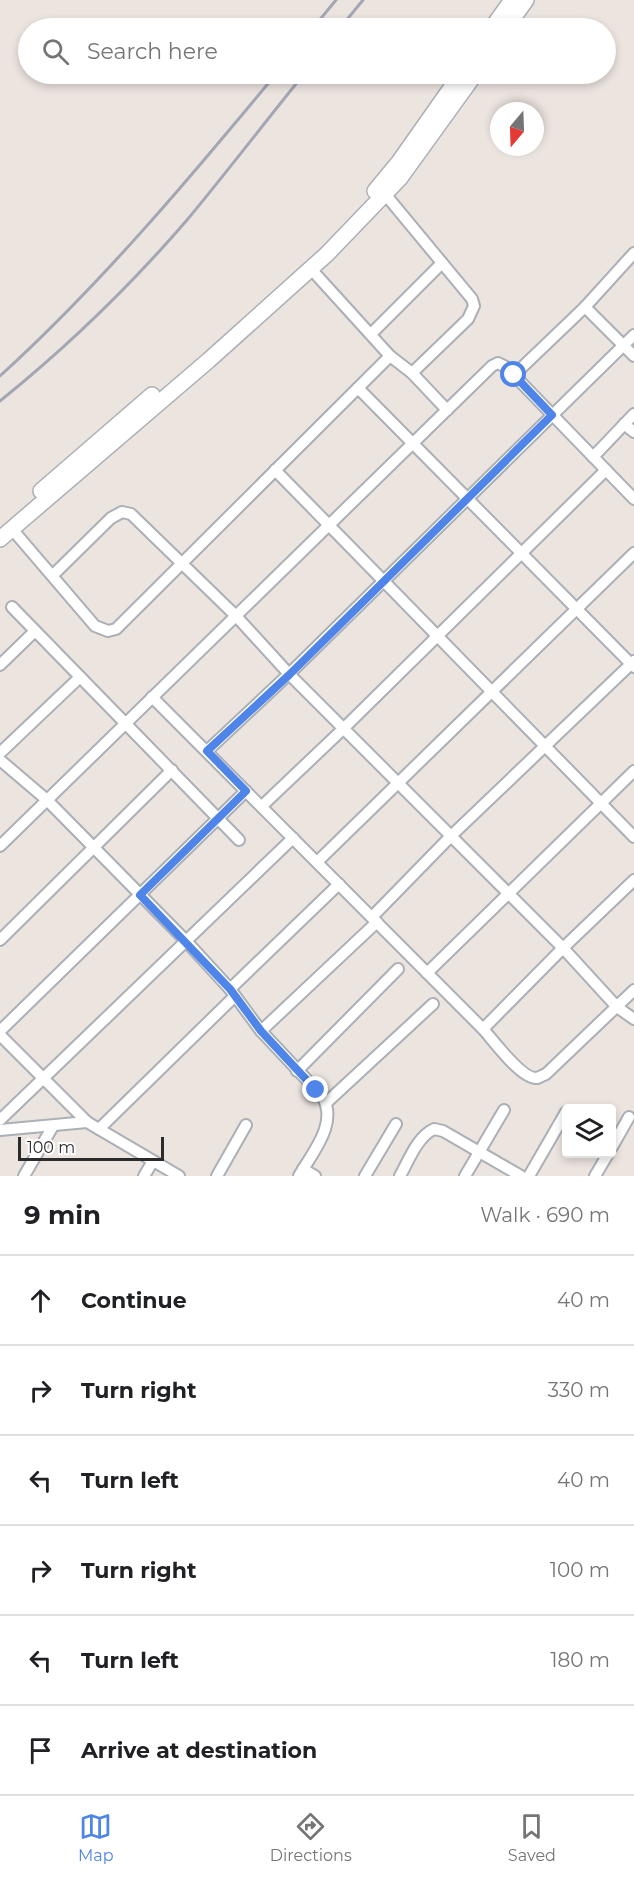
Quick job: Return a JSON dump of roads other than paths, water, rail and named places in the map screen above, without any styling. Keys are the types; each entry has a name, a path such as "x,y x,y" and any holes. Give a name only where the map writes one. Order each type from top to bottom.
{"street":[{"path":"499,18 512,0"},
{"path":"513,18 526,0"},
{"path":"0,539 6,528 105,435 218,340 305,262 381,185 454,84"},
{"path":"6,528 209,360 311,268 410,166 468,84"},
{"path":"385,194 472,299 474,306 472,313 412,374"},
{"path":"514,375 585,307 634,253"},
{"path":"371,334 442,262"},
{"path":"311,268 390,356 412,374 447,410"},
{"path":"585,307 634,356"},
{"path":"207,751 289,675 634,335"},
{"path":"6,528 52,575 95,626 108,631 116,629 390,356"},
{"path":"0,846 492,366 498,363 506,367 634,498"},
{"path":"261,1031 375,920 451,836 633,664 358,388"},
{"path":"593,457 634,414"},
{"path":"624,424 634,432"},
{"path":"275,470 634,837"},
{"path":"262,806 606,470"},
{"path":"52,575 111,519 122,512 131,514 236,616 289,675 563,948 617,1007 634,1019"},
{"path":"317,862 634,553"},
{"path":"12,607 239,840"},
{"path":"0,665 35,631"},
{"path":"0,753 80,677"},
{"path":"152,697 428,973 519,1069 529,1076 537,1078 546,1074 634,990"},
{"path":"0,760 47,800 186,941 232,993 261,1031 322,1096 327,1103 328,1112 325,1129 301,1172 315,1176"},
{"path":"0,940 172,770"},
{"path":"428,973 634,771"},
{"path":"179,1176 87,1122 0,1034 246,791"},
{"path":"0,1120 293,838"},
{"path":"483,1029 634,880"},
{"path":"99,1129 339,884"},
{"path":"297,1071 398,969"},
{"path":"327,1103 433,1004"},
{"path":"465,1176 504,1110"},
{"path":"616,1140 629,1117"},
{"path":"529,1176 562,1120"},
{"path":"0,1130 87,1122"},
{"path":"365,1176 396,1124"},
{"path":"217,1176 246,1125"},
{"path":"27,1175 53,1126"},
{"path":"400,1176 421,1139 427,1132 434,1129 443,1131 521,1176"},
{"path":"595,1176 606,1158"},
{"path":"144,1176 153,1161"}],"railway":[{"path":"321,18 336,0"},
{"path":"348,18 363,0"},
{"path":"0,376 109,268 268,84"},
{"path":"0,401 98,315 144,268 187,220 296,84"}]}
